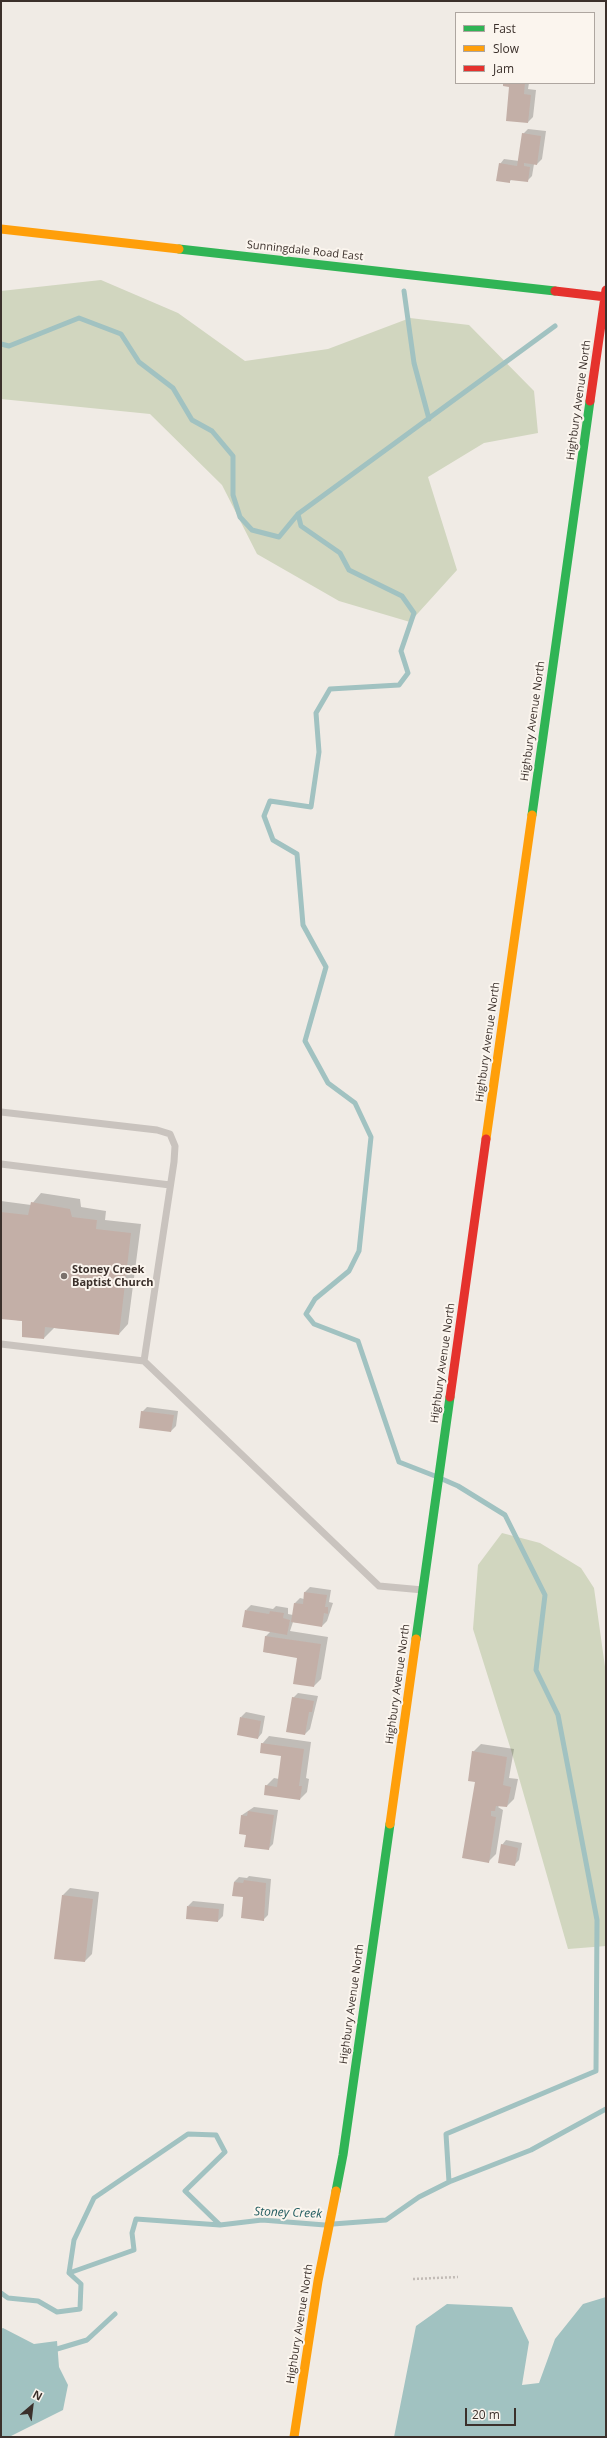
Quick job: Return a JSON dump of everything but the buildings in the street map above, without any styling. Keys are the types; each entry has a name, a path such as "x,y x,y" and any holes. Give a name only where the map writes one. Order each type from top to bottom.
{"main road":[{"name":"Sunningdale Road East","path":"1,229 606,295"},
{"name":"Highbury Avenue North","path":"294,2437 318,2281 343,2155 606,295"}],"lane":[{"path":"1,1112 157,1130 170,1134 175,1146 144,1362"},
{"path":"1,1164 170,1185"},
{"path":"1,1344 144,1362 379,1586 423,1590"}],"path":[{"path":"413,2279 458,2277"}],"green space":[{"path":"101,280 178,313 245,361 328,349 410,318 469,325 534,391 538,433 484,443 428,477 457,570 410,622 339,601 257,554 222,485 150,414 1,399 1,291"},
{"path":"502,1533 540,1543 581,1568 594,1588 606,1674 606,1946 568,1949 511,1750 473,1629 478,1565"}],"water":[{"path":"606,2297 606,2437 394,2437 416,2326 447,2304 512,2307 529,2342 522,2385 539,2383 555,2339 583,2304"},
{"path":"3,2328 34,2344 57,2341 59,2367 68,2385 63,2410 9,2437 1,2437 1,2329"}],"waterway":[{"path":"404,291 414,363 429,419"},
{"path":"1,344 9,346 79,318 121,334 139,362 173,388 192,420 212,431 233,456 233,495 240,517 252,530 279,537 298,514 555,326"},
{"path":"298,514 301,526 340,553 349,570 402,596 414,613 401,651 408,673 399,685 330,689 316,713 319,752 311,807 270,801 264,816 273,840 297,854 303,925 326,967 305,1041 328,1083 355,1103 371,1137 359,1251 349,1271 315,1299 306,1314 314,1324 358,1341 399,1462 435,1476"},
{"path":"442,1479 458,1486 505,1515 545,1595 536,1670 558,1715 597,1920 596,2071 446,2134 449,2182"},
{"name":"Stoney Creek","path":"333,2224 386,2220 419,2197 449,2182 531,2150 606,2109"},
{"name":"Stoney Creek","path":"1,2293 8,2298 38,2301 57,2312 80,2309 81,2284 69,2273 74,2240 94,2198 188,2134 216,2135 225,2152 185,2191 220,2225 262,2220 325,2225"},
{"path":"69,2273 134,2250 132,2233 136,2219 220,2225"},
{"path":"57,2349 87,2340 115,2314"}],"traffic: fast":[{"path":"179,249 555,291"},
{"path":"532,815 590,401"},
{"path":"416,1639 450,1397"},
{"path":"336,2191 343,2155 390,1824"}],"traffic: slow":[{"path":"1,229 179,249"},
{"path":"486,1139 532,815"},
{"path":"390,1824 416,1639"},
{"path":"294,2437 318,2281 336,2191"}],"traffic: jam":[{"path":"590,401 606,290"},
{"path":"555,291 606,297"},
{"path":"450,1397 486,1139"}],"place":[{"name":"Stoney Creek Baptist Church","path":"64,1276"}]}
